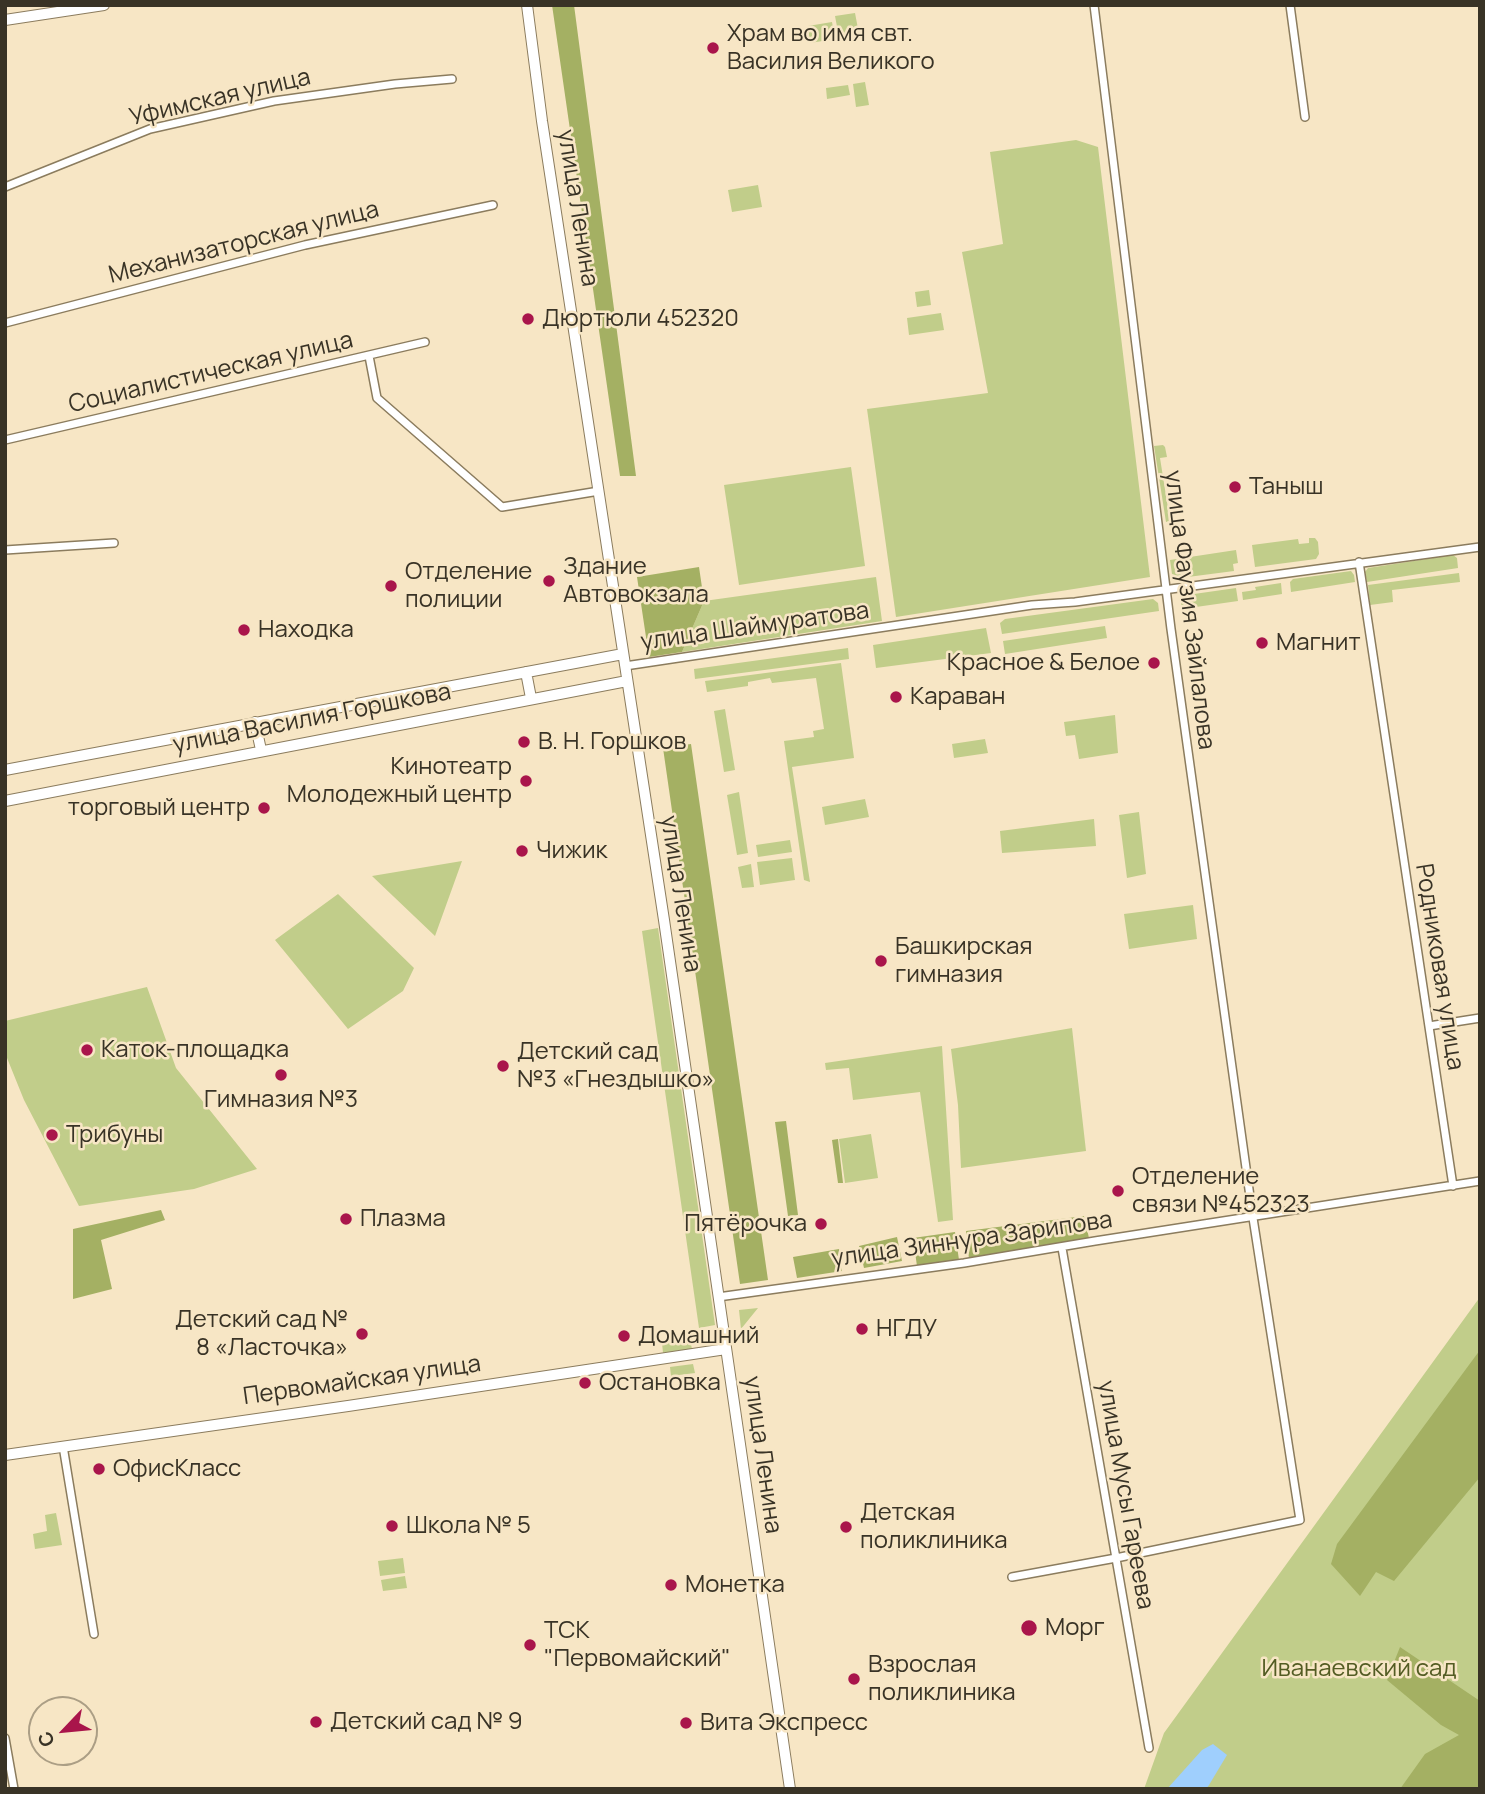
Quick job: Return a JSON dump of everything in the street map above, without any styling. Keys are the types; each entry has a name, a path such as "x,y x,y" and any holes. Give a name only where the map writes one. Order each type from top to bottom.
{"main road":[{"path":"5,20 104,5"},
{"name":"улица Ленина","path":"527,5 790,1789"},
{"name":"улица Василия Горшкова","path":"5,770 623,654"},
{"path":"526,672 531,698"},
{"name":"улица Василия Горшкова","path":"5,801 627,681"},
{"path":"255,722 261,750"},
{"name":"Первомайская улица","path":"5,1455 726,1349"}],"street":[{"name":"улица Фаузия Зайлалова","path":"1094,5 1167,590 1254,1218 1300,1520 1116,1558"},
{"path":"1290,5 1305,117"},
{"name":"Уфимская улица","path":"5,187 150,129 274,101 452,79"},
{"name":"Механизаторская улица","path":"5,323 305,245 493,205"},
{"name":"Социалистическая улица","path":"5,440 425,342"},
{"path":"369,356 377,398 502,507 599,491"},
{"path":"5,550 114,543"},
{"name":"улица Шаймуратова","path":"625,666 1032,605 1075,602 1480,547"},
{"name":"Родниковая улица","path":"1359,562 1453,1186"},
{"path":"1429,1026 1480,1018"},
{"name":"улица Зиннура Зарипова","path":"718,1297 1062,1248 1480,1181"},
{"name":"улица Мусы Гареева","path":"1062,1248 1149,1748"},
{"path":"64,1446 94,1633"},
{"path":"1012,1577 1116,1558"},
{"path":"5,1738 14,1789"}],"green space":[{"path":"552,5 574,5 636,476 620,476"},
{"path":"855,13 859,34 839,37 835,16"},
{"path":"832,22 835,39 810,43 808,26"},
{"path":"865,82 869,105 856,107 853,84"},
{"path":"848,85 850,95 827,99 826,88"},
{"path":"1076,140 1098,147 1150,577 896,617 867,409 988,393 962,252 1003,244 990,152"},
{"path":"758,185 762,207 732,212 728,190"},
{"path":"929,290 931,305 917,307 915,292"},
{"path":"941,313 944,330 909,335 907,318"},
{"path":"1163,445 1167,457 1160,458 1170,521 1166,522 1154,446"},
{"path":"851,467 865,566 739,585 724,485"},
{"path":"1309,538 1315,538 1318,542 1319,554 1316,559 1255,567 1252,545 1298,539 1299,544 1309,543"},
{"path":"1236,550 1238,563 1233,564 1234,571 1180,578 1172,574 1170,560"},
{"path":"1453,555 1457,558 1458,568 1367,582 1365,572 1368,568"},
{"path":"699,567 704,601 682,652 649,657 637,577"},
{"path":"1351,571 1355,582 1291,592 1290,582 1293,579"},
{"path":"1459,573 1460,582 1392,590 1393,602 1370,605 1368,585"},
{"path":"876,577 882,621 682,652 704,601"},
{"path":"1281,583 1282,594 1243,600 1242,592"},
{"path":"1236,588 1238,601 1182,609 1180,596"},
{"path":"1153,599 1158,603 1159,611 1002,634 1000,623 1005,619"},
{"path":"1105,626 1107,638 1005,654 1003,641"},
{"path":"986,628 991,653 876,668 873,645"},
{"path":"848,648 849,659 695,679 694,669"},
{"path":"841,663 854,758 792,767 810,882 804,880 784,741 814,737 813,731 824,729 816,678 772,683 770,678 748,682 748,686 707,692 705,681"},
{"path":"725,709 735,770 724,772 714,711"},
{"path":"1115,715 1118,753 1079,759 1075,735 1066,736 1064,722"},
{"path":"985,739 988,753 954,758 952,744"},
{"path":"691,744 768,1280 740,1284 663,748"},
{"path":"739,792 748,853 737,855 727,795"},
{"path":"865,799 869,817 825,825 822,807"},
{"path":"1139,812 1146,874 1127,878 1119,815"},
{"path":"1094,819 1096,846 1002,853 1000,831"},
{"path":"790,840 792,852 758,857 756,845"},
{"path":"792,858 795,880 760,885 757,862"},
{"path":"462,861 435,936 372,876"},
{"path":"751,864 754,887 742,888 738,867"},
{"path":"338,894 414,968 403,991 348,1029 275,940"},
{"path":"1193,905 1197,939 1129,949 1124,914"},
{"path":"658,928 715,1325 699,1328 642,931"},
{"path":"147,987 176,1068 257,1169 194,1189 79,1206 24,1100 5,1053 5,1021"},
{"path":"1072,1028 1086,1151 961,1168 958,1105 951,1049"},
{"path":"942,1046 953,1220 938,1222 920,1092 853,1100 849,1068 826,1070 825,1063"},
{"path":"786,1121 798,1215 788,1216 775,1122"},
{"path":"871,1134 878,1178 845,1183 839,1139"},
{"path":"838,1139 843,1183 838,1183 832,1140"},
{"path":"161,1210 165,1220 101,1240 112,1289 73,1299 73,1229"},
{"path":"1084,1216 1089,1238 969,1259 966,1231"},
{"path":"955,1232 959,1260 917,1266 913,1238"},
{"path":"897,1237 902,1261 864,1268 859,1246"},
{"path":"839,1249 842,1271 797,1278 793,1257"},
{"name":"Иванаевский сад","path":"1480,1297 1480,1789 1144,1789 1164,1733"},
{"path":"758,1308 741,1329 739,1310"},
{"path":"690,1339 692,1349 663,1353 662,1343"},
{"path":"1480,1350 1480,1477 1394,1581 1376,1572 1360,1596 1331,1564 1337,1544"},
{"path":"693,1364 695,1373 671,1376 670,1367"},
{"path":"56,1513 62,1545 35,1549 33,1534 47,1531 45,1515"},
{"path":"403,1558 405,1573 380,1576 378,1561"},
{"path":"405,1576 407,1588 383,1591 381,1580"},
{"path":"1400,1647 1480,1701 1480,1789 1400,1789 1425,1754 1459,1735 1441,1725 1387,1680"}],"water":[{"path":"1213,1744 1227,1755 1206,1789 1167,1789 1202,1750"}],"place":[{"name":"Храм во имя свт. Василия Великого","path":"713,48"},
{"name":"Дюртюли 452320","path":"528,319"},
{"name":"Таныш","path":"1235,487"},
{"name":"Здание Автовокзала","path":"549,581"},
{"name":"Отделение полиции","path":"391,586"},
{"name":"Находка","path":"244,630"},
{"name":"Магнит","path":"1262,643"},
{"name":"Красное & Белое","path":"1154,663"},
{"name":"Караван","path":"896,697"},
{"name":"В. Н. Горшков","path":"524,742"},
{"name":"Кинотеатр Молодежный центр","path":"526,781"},
{"name":"торговый центр","path":"264,808"},
{"name":"Чижик","path":"522,851"},
{"name":"Башкирская гимназия","path":"881,961"},
{"name":"Каток-площадка","path":"87,1050"},
{"name":"Детский сад №3 «Гнездышко»","path":"503,1066"},
{"name":"Гимназия №3","path":"281,1075"},
{"name":"Трибуны","path":"52,1135"},
{"name":"Отделение связи №452323","path":"1118,1191"},
{"name":"Плазма","path":"346,1219"},
{"name":"Пятёрочка","path":"821,1224"},
{"name":"НГДУ","path":"862,1329"},
{"name":"Детский сад № 8 «Ласточка»","path":"362,1334"},
{"name":"Домашний","path":"624,1336"},
{"name":"Остановка","path":"585,1383"},
{"name":"ОфисКласс","path":"99,1469"},
{"name":"Школа № 5","path":"392,1526"},
{"name":"Детская поликлиника","path":"846,1527"},
{"name":"Монетка","path":"671,1585"},
{"name":"Морг","path":"1029,1628"},
{"name":"ТСК \"Первомайский\"","path":"530,1645"},
{"name":"Взрослая поликлиника","path":"854,1679"},
{"name":"Детский сад № 9","path":"316,1722"},
{"name":"Вита Экспресс","path":"686,1723"}]}
